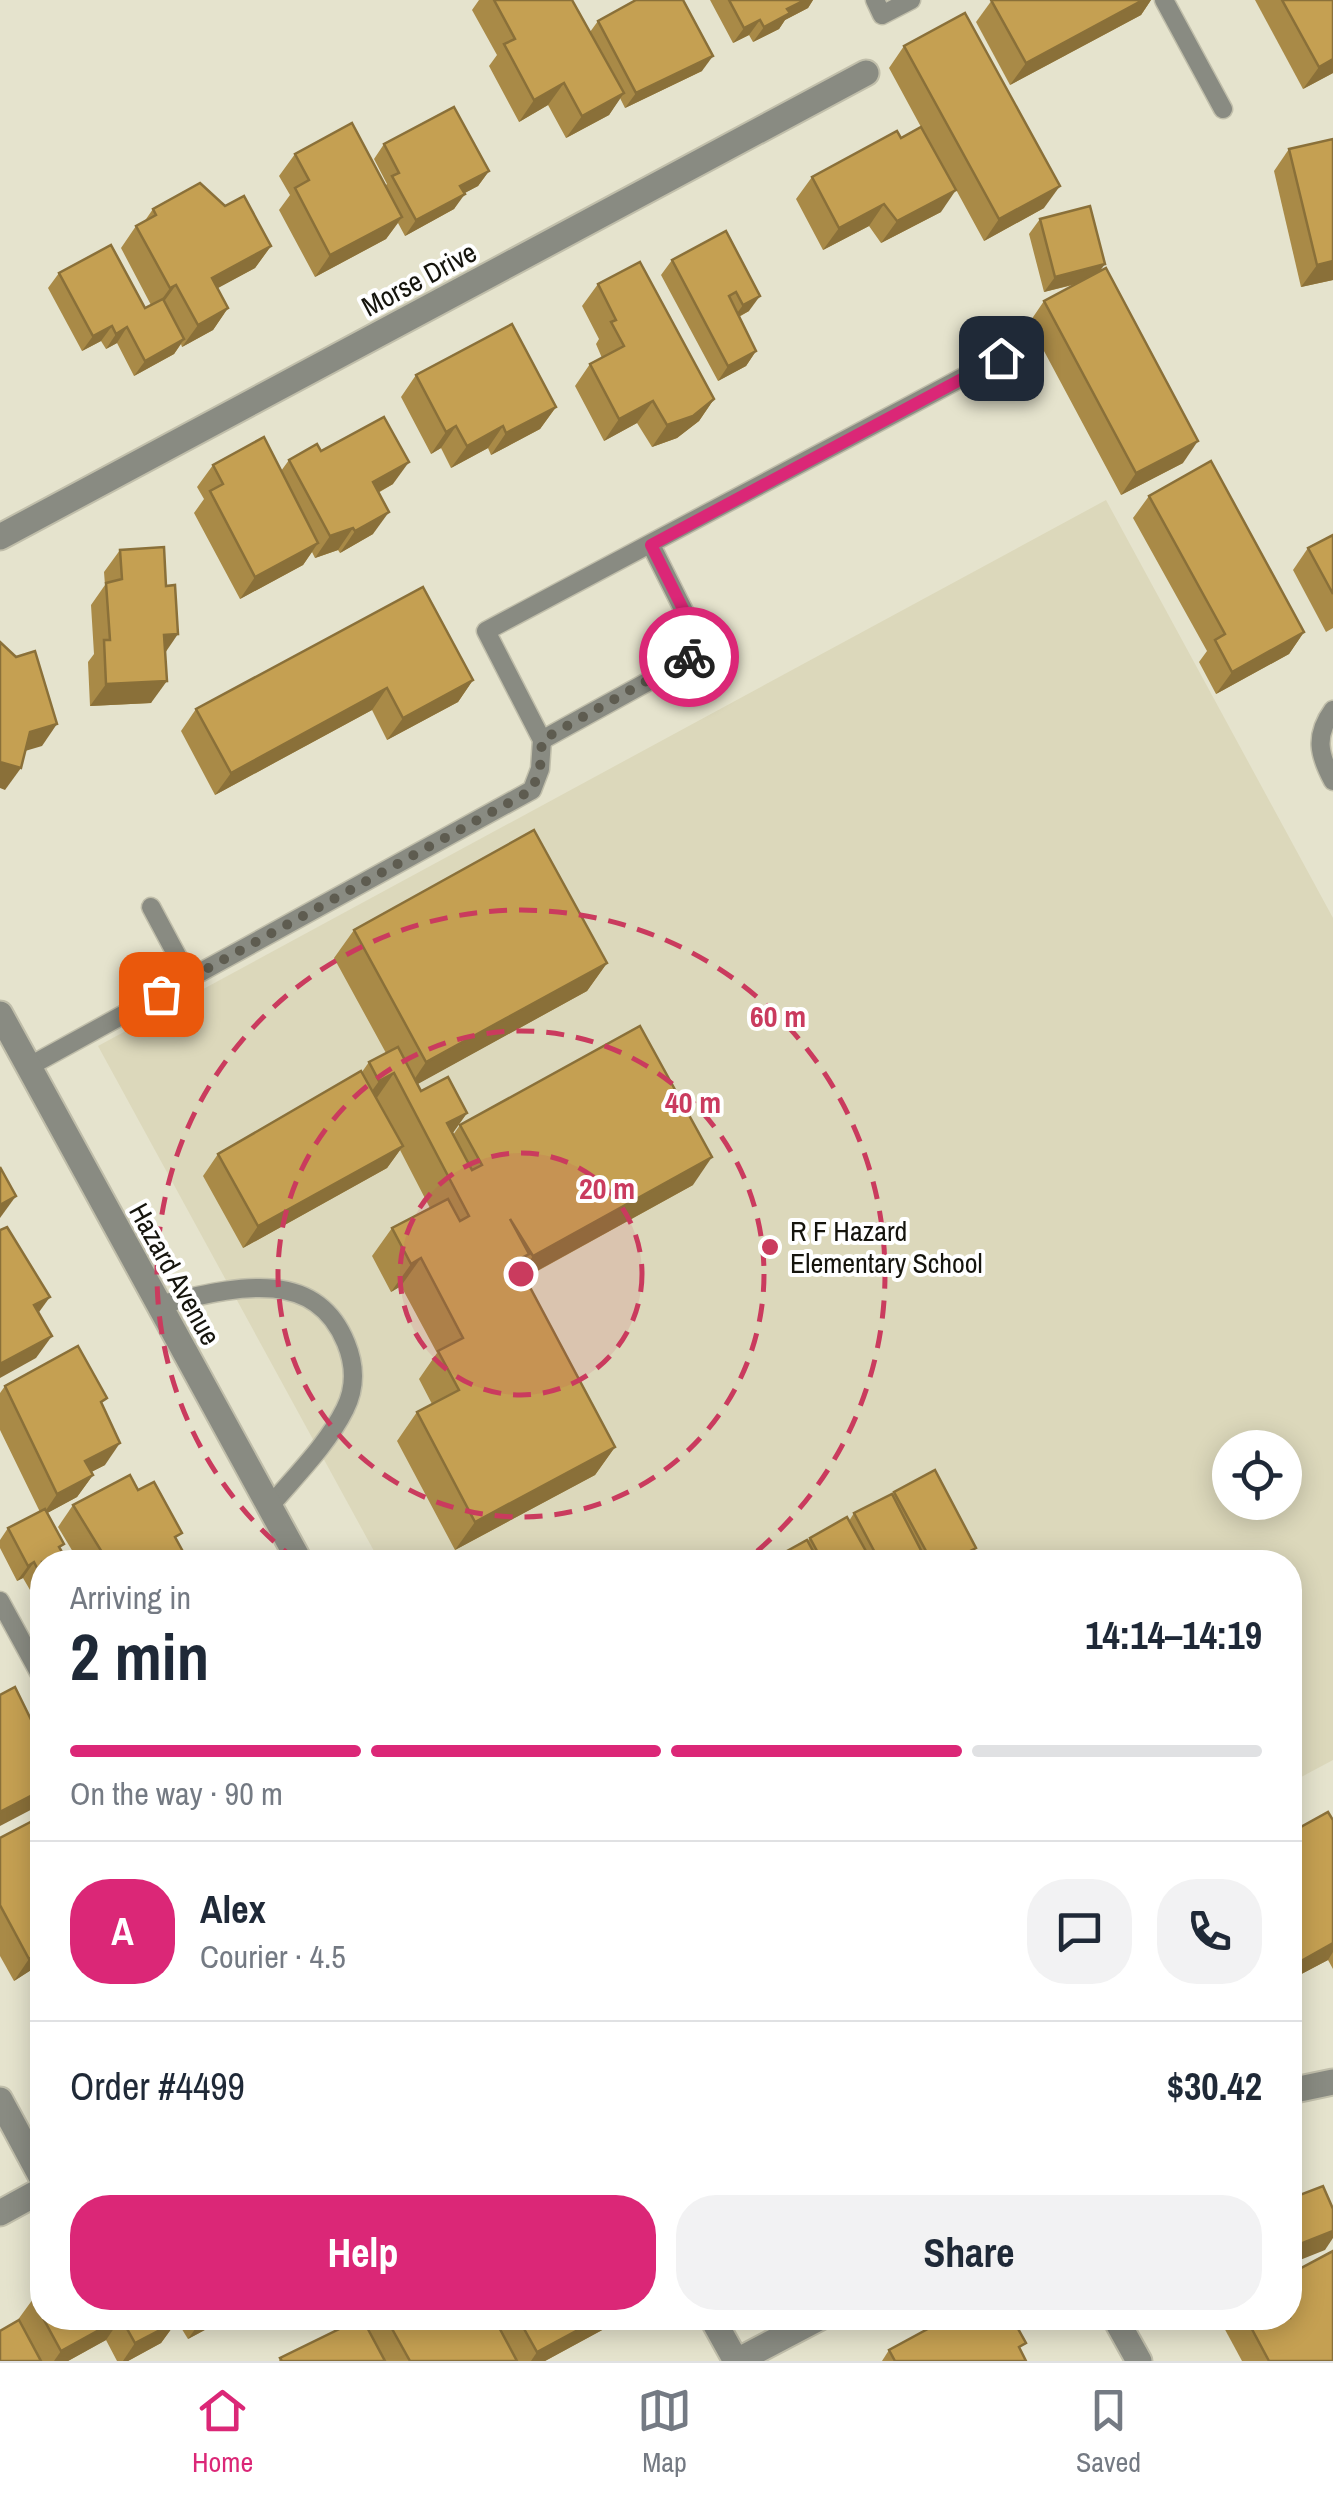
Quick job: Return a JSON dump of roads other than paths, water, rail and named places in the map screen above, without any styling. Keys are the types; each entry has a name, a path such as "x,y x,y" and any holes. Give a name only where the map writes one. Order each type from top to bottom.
{"street":[{"name":"Morse Drive","path":"0,537 866,73"},
{"name":"Hazard Avenue","path":"0,1014 294,1550"},
{"path":"1302,2088 1333,2082"},
{"path":"0,2100 30,2156"},
{"path":"0,2213 30,2197"},
{"path":"719,2330 736,2361 796,2330"},
{"path":"1122,2330 1139,2361"}],"lane":[{"path":"874,0 882,15 911,0"},
{"path":"1164,0 1222,109"},
{"path":"28,1067 532,790 540,769 542,740 486,631 1001,358"},
{"path":"542,740 688,658 692,627 651,545"},
{"path":"1333,710 1320,734 1320,757 1333,781"},
{"path":"151,907 189,978"},
{"path":"157,1304 240,1287 299,1291 322,1308 342,1332 354,1379 347,1406 331,1434 270,1506"},
{"path":"0,1601 30,1656"}],"place":[{"name":"R F Hazard Elementary School","path":"770,1247"}]}
